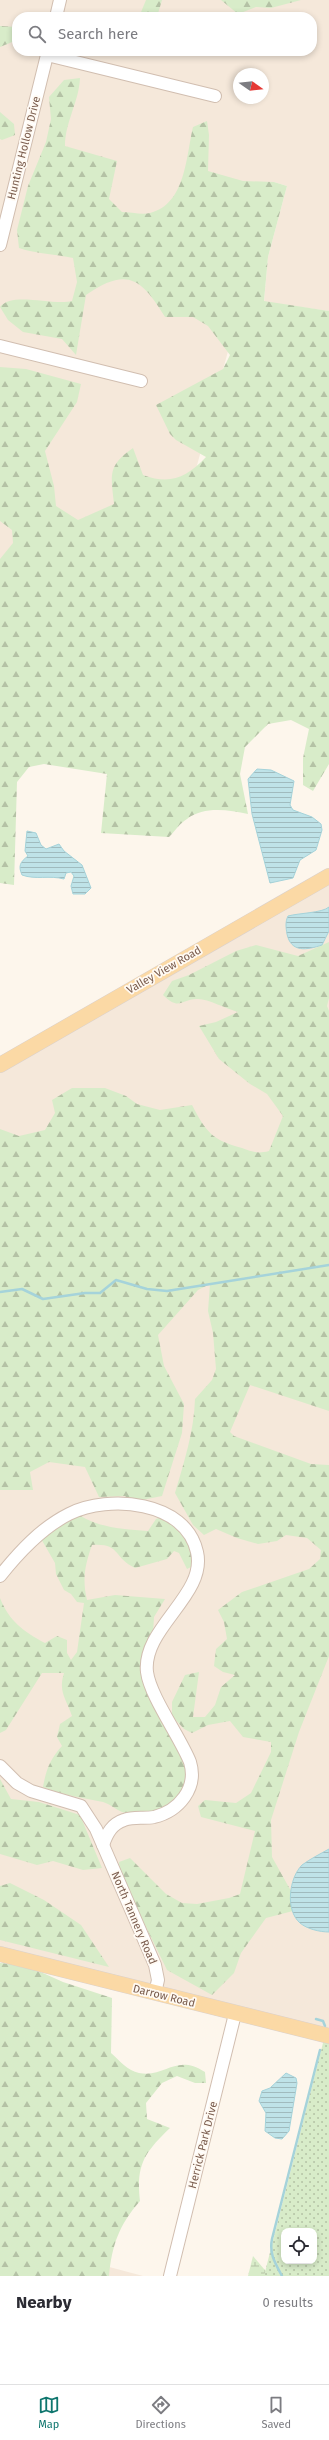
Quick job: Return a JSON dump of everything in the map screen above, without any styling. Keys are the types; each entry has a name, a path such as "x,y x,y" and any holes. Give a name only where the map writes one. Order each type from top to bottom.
{"main road":[{"name":"Valley View Road","path":"0,1065 329,876"},
{"name":"Darrow Road","path":"0,1954 235,2014 329,2036"}],"street":[{"path":"57,12 60,0"},
{"name":"Hunting Hollow Drive","path":"0,246 46,56"},
{"path":"59,56 215,96"},
{"path":"0,346 141,381"},
{"path":"0,1576 21,1552 42,1532 70,1513 96,1504 134,1506 168,1514 183,1524 194,1541 198,1558 194,1579 153,1644 147,1668 153,1690 190,1762 193,1775 191,1783 184,1798 170,1811 153,1817 131,1817 123,1820 112,1827 103,1845"},
{"name":"North Tannery Road","path":"0,1766 17,1783 31,1791 64,1799 81,1806 96,1829 155,1965 158,1980 155,1993"},
{"name":"Herrick Park Drive","path":"170,2276 235,2014"}],"shaded area":[{"path":"0,0 329,0 329,311 264,302 268,257 287,186 274,182 168,572 0,623"},
{"path":"329,876 329,2036 0,1948 0,1064"},
{"path":"87,2261 143,2276 83,2276"}],"green space":[{"path":"146,0 162,0 158,12 141,12"},
{"path":"221,0 301,0 271,8 256,7 243,12 236,12"},
{"path":"0,26 12,27 12,42 0,47"},
{"path":"80,78 77,95 67,129 65,146 117,161 109,199 122,212 147,214 162,208 171,200 178,189 186,165 193,127 207,121 209,135 208,171 243,181 274,182 287,186 268,257 264,301 329,311 329,764 313,791 303,785 303,758 309,729 291,720 268,724 245,747 240,774 248,814 224,810 201,812 184,821 169,837 101,833 107,774 44,764 29,767 17,782 14,885 0,883 0,559 13,543 12,530 0,521 0,367 26,369 81,384 77,402 45,451 54,486 56,506 78,520 114,504 112,478 115,466 125,454 133,448 143,475 161,479 177,478 184,475 206,457 176,440 170,434 156,405 223,369 230,355 208,326 193,317 165,317 148,293 132,281 123,279 112,281 100,286 86,295 76,355 62,339 23,332 8,320 0,307 6,302 23,299 54,302 72,301 77,282 73,258 32,252 19,248 17,230 28,186 46,142 51,119 49,97 64,80"},
{"path":"0,112 14,124 15,135 2,140 0,139"},
{"path":"329,942 329,998 327,1006 329,1011 329,1411 250,1385 230,1432 234,1436 311,1464 329,1465 329,1656 299,1732 271,1820 272,1857 291,1891 293,1911 266,1918 241,1953 234,1973 212,1995 167,1970 120,1874 119,1862 130,1858 166,1894 182,1903 197,1904 229,1898 240,1894 255,1831 201,1817 198,1806 205,1800 236,1803 251,1793 271,1752 271,1742 243,1737 230,1721 208,1725 192,1733 184,1729 172,1716 172,1702 185,1675 199,1672 193,1717 205,1717 215,1705 221,1687 235,1675 223,1672 214,1666 216,1649 227,1639 224,1622 218,1610 242,1592 309,1569 320,1559 321,1550 307,1538 286,1535 277,1541 258,1544 237,1538 216,1529 204,1535 193,1525 175,1493 191,1435 195,1399 212,1380 216,1369 213,1333 208,1311 210,1284 198,1290 158,1335 164,1366 184,1404 182,1433 162,1496 132,1502 125,1496 99,1497 85,1467 49,1462 30,1472 33,1490 0,1490 0,1129 19,1136 45,1130 55,1113 52,1100 72,1088 105,1088 126,1096 137,1104 160,1110 192,1105 206,1128 217,1138 232,1145 252,1151 269,1151 283,1116 267,1094 250,1084 219,1059 199,1026 216,1022 238,1012 202,999 193,999 181,1003 173,1003 163,995 172,981 189,975 236,951 256,945 298,956"},
{"path":"79,1515 95,1523 103,1525 148,1531 156,1519 163,1516 179,1525 192,1552 193,1566 187,1569 179,1553 174,1551 167,1559 135,1568 123,1560 113,1549 108,1546 92,1545 86,1566 85,1592 87,1600 115,1595 165,1599 154,1617 153,1634 143,1664 189,1766 182,1797 168,1805 146,1813 130,1814 122,1812 103,1802 80,1798 43,1787 49,1765 62,1746 57,1737 60,1724 72,1716 62,1690 64,1673 42,1673 6,1730 0,1733 0,1598 8,1613 18,1625 30,1635 45,1643 57,1636 67,1640 67,1653 71,1660 77,1652 84,1603 77,1602 71,1594 64,1590 56,1574 55,1563 40,1537"},
{"path":"0,1779 11,1799 39,1802 80,1815 102,1868 83,1870 53,1861 37,1865 0,1854"},
{"path":"10,1883 44,1900 81,1925 109,1967 0,1940 0,1886"},
{"path":"0,1963 25,1965 63,1982 112,1998 111,2053 131,2070 148,2074 178,2065 186,2065 195,2067 205,2072 206,2083 195,2083 177,2076 162,2083 146,2103 147,2119 170,2128 154,2145 144,2160 139,2178 140,2201 127,2218 118,2236 112,2255 109,2276 0,2276"},
{"path":"325,2035 329,2036 329,2276 264,2276"},
{"path":"253,2256 270,2276 248,2276"}],"water":[{"path":"257,769 271,770 294,781 290,805 293,810 312,817 321,824 322,830 316,850 300,860 293,878 270,883 252,814 248,779"},
{"path":"27,831 36,833 41,845 46,849 59,844 64,851 82,865 91,888 85,894 73,894 71,886 74,876 71,872 66,873 64,879 22,875 20,864 28,856 25,851"},
{"path":"329,907 329,931 322,945 305,949 296,947 292,944 286,930 288,916 316,912"},
{"path":"329,1849 329,1932 314,1930 300,1923 292,1910 290,1894 294,1878 302,1865"},
{"path":"286,2073 296,2078 297,2083 289,2131 282,2139 275,2138 265,2131 266,2113 259,2101 262,2091 270,2088"}],"waterway":[{"path":"0,1292 22,1289 43,1299 85,1293 100,1293 116,1280 147,1289 167,1291 329,1265"},
{"path":"316,2019 323,2021 325,2026"},
{"path":"282,2276 275,2263 271,2244 320,2050"}]}
